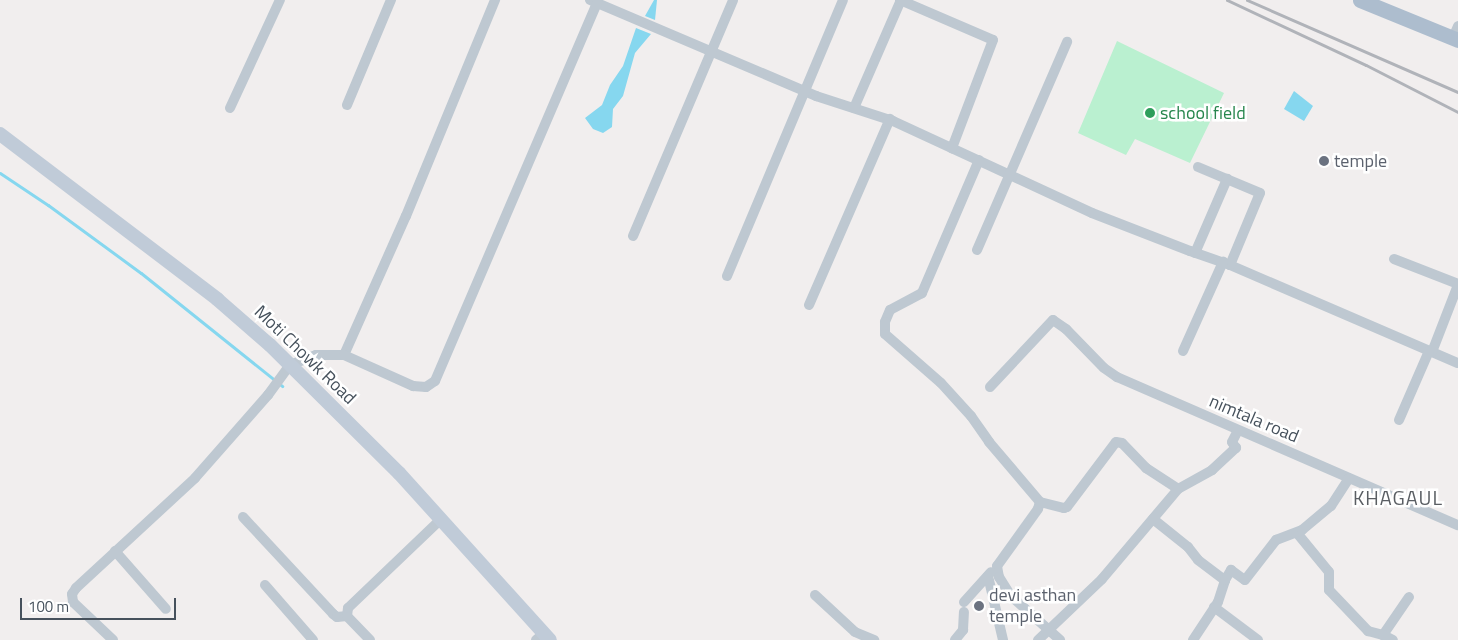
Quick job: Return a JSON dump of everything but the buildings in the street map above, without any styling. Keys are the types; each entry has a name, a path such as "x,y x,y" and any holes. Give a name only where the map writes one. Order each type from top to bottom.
{"main road":[{"path":"1360,0 1456,35"}],"street":[{"path":"230,108 280,0"},
{"path":"347,105 390,0"},
{"path":"344,354 406,216 495,0"},
{"path":"632,236 733,0"},
{"path":"727,276 844,0"},
{"path":"854,108 900,0 993,40 952,148"},
{"path":"113,640 73,602 72,594 195,478 268,395 290,365 316,355 344,354 413,386 426,387 435,381 594,2 805,91 890,120 1092,213 1226,264 1458,363"},
{"path":"977,250 1067,42"},
{"path":"810,306 890,120"},
{"name":"Moti Chowk Road","path":"0,134 217,299 290,365 399,473 543,638"},
{"path":"979,160 922,293 890,310 885,322 885,334 947,389 1040,502 1064,508 1067,507 1116,442 1122,443 1146,468 1178,489"},
{"path":"1183,351 1260,193 1198,167"},
{"path":"1195,253 1226,179"},
{"path":"1394,259 1458,284 1431,351 1399,420"},
{"name":"nimtala road","path":"990,387 1053,320 1066,329 1104,368 1117,378 1458,525"},
{"path":"1038,640 1102,579 1132,547 1153,518 1178,489 1212,470 1236,448 1232,442 1238,430"},
{"path":"1194,640 1214,607 1231,570 1245,580 1276,540 1297,533 1331,506 1350,478"},
{"path":"955,640 963,630 964,607 997,566 1038,509 1040,502"},
{"path":"243,517 332,614 337,617 348,616"},
{"path":"1153,518 1188,548 1198,560 1225,580"},
{"path":"348,616 350,606 441,519"},
{"path":"1297,533 1329,572 1329,590 1368,630 1388,638 1409,597"},
{"path":"115,552 166,609"},
{"path":"997,566 999,577 1011,596 1050,629 1060,640"},
{"path":"988,576 1003,640"},
{"path":"265,585 313,640"},
{"path":"815,595 855,632 874,640"},
{"path":"1214,607 1258,640"},
{"path":"348,616 370,640"}],"green space":[{"name":"school field","path":"1117,41 1224,93 1190,163 1135,139 1126,155 1078,133"}],"water":[{"path":"654,0 657,0 655,20 645,16"},
{"path":"636,28 651,34 635,53 623,96 613,109 612,127 603,133 593,129 585,118 602,105 610,85 623,66"},
{"path":"1294,91 1313,106 1304,121 1284,109"}],"waterway":[{"path":"0,173 48,205 141,273 282,386"}],"railway":[{"path":"1227,0 1366,65 1458,112"},
{"path":"1247,0 1458,92"}],"place":[{"name":"school field","path":"1150,113"},
{"name":"temple","path":"1324,161"},
{"name":"devi asthan temple","path":"979,606"}],"district":[{"name":"KHAGAUL","path":"1398,497"}]}
